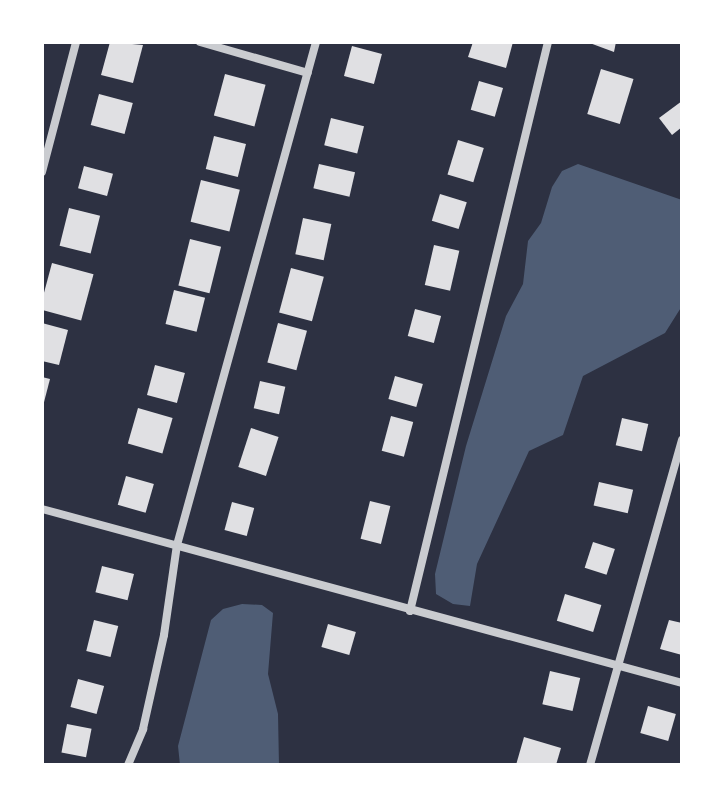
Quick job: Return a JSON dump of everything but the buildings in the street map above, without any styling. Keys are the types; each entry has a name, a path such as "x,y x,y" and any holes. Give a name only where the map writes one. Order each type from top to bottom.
{"street":[{"path":"42,172 76,42"},
{"path":"200,42 308,73"},
{"path":"128,765 149,703 177,545 316,42"},
{"path":"410,611 548,42"},
{"path":"590,765 682,440"},
{"path":"42,509 682,683"}],"water":[{"path":"578,164 682,200 682,306 665,333 583,376 563,435 529,451 477,564 470,606 453,604 436,594 435,574 466,446 506,316 523,284 528,241 541,223 552,187 562,171"},
{"path":"242,604 262,605 273,613 268,674 278,714 279,765 180,765 178,746 211,620 223,609"}]}
